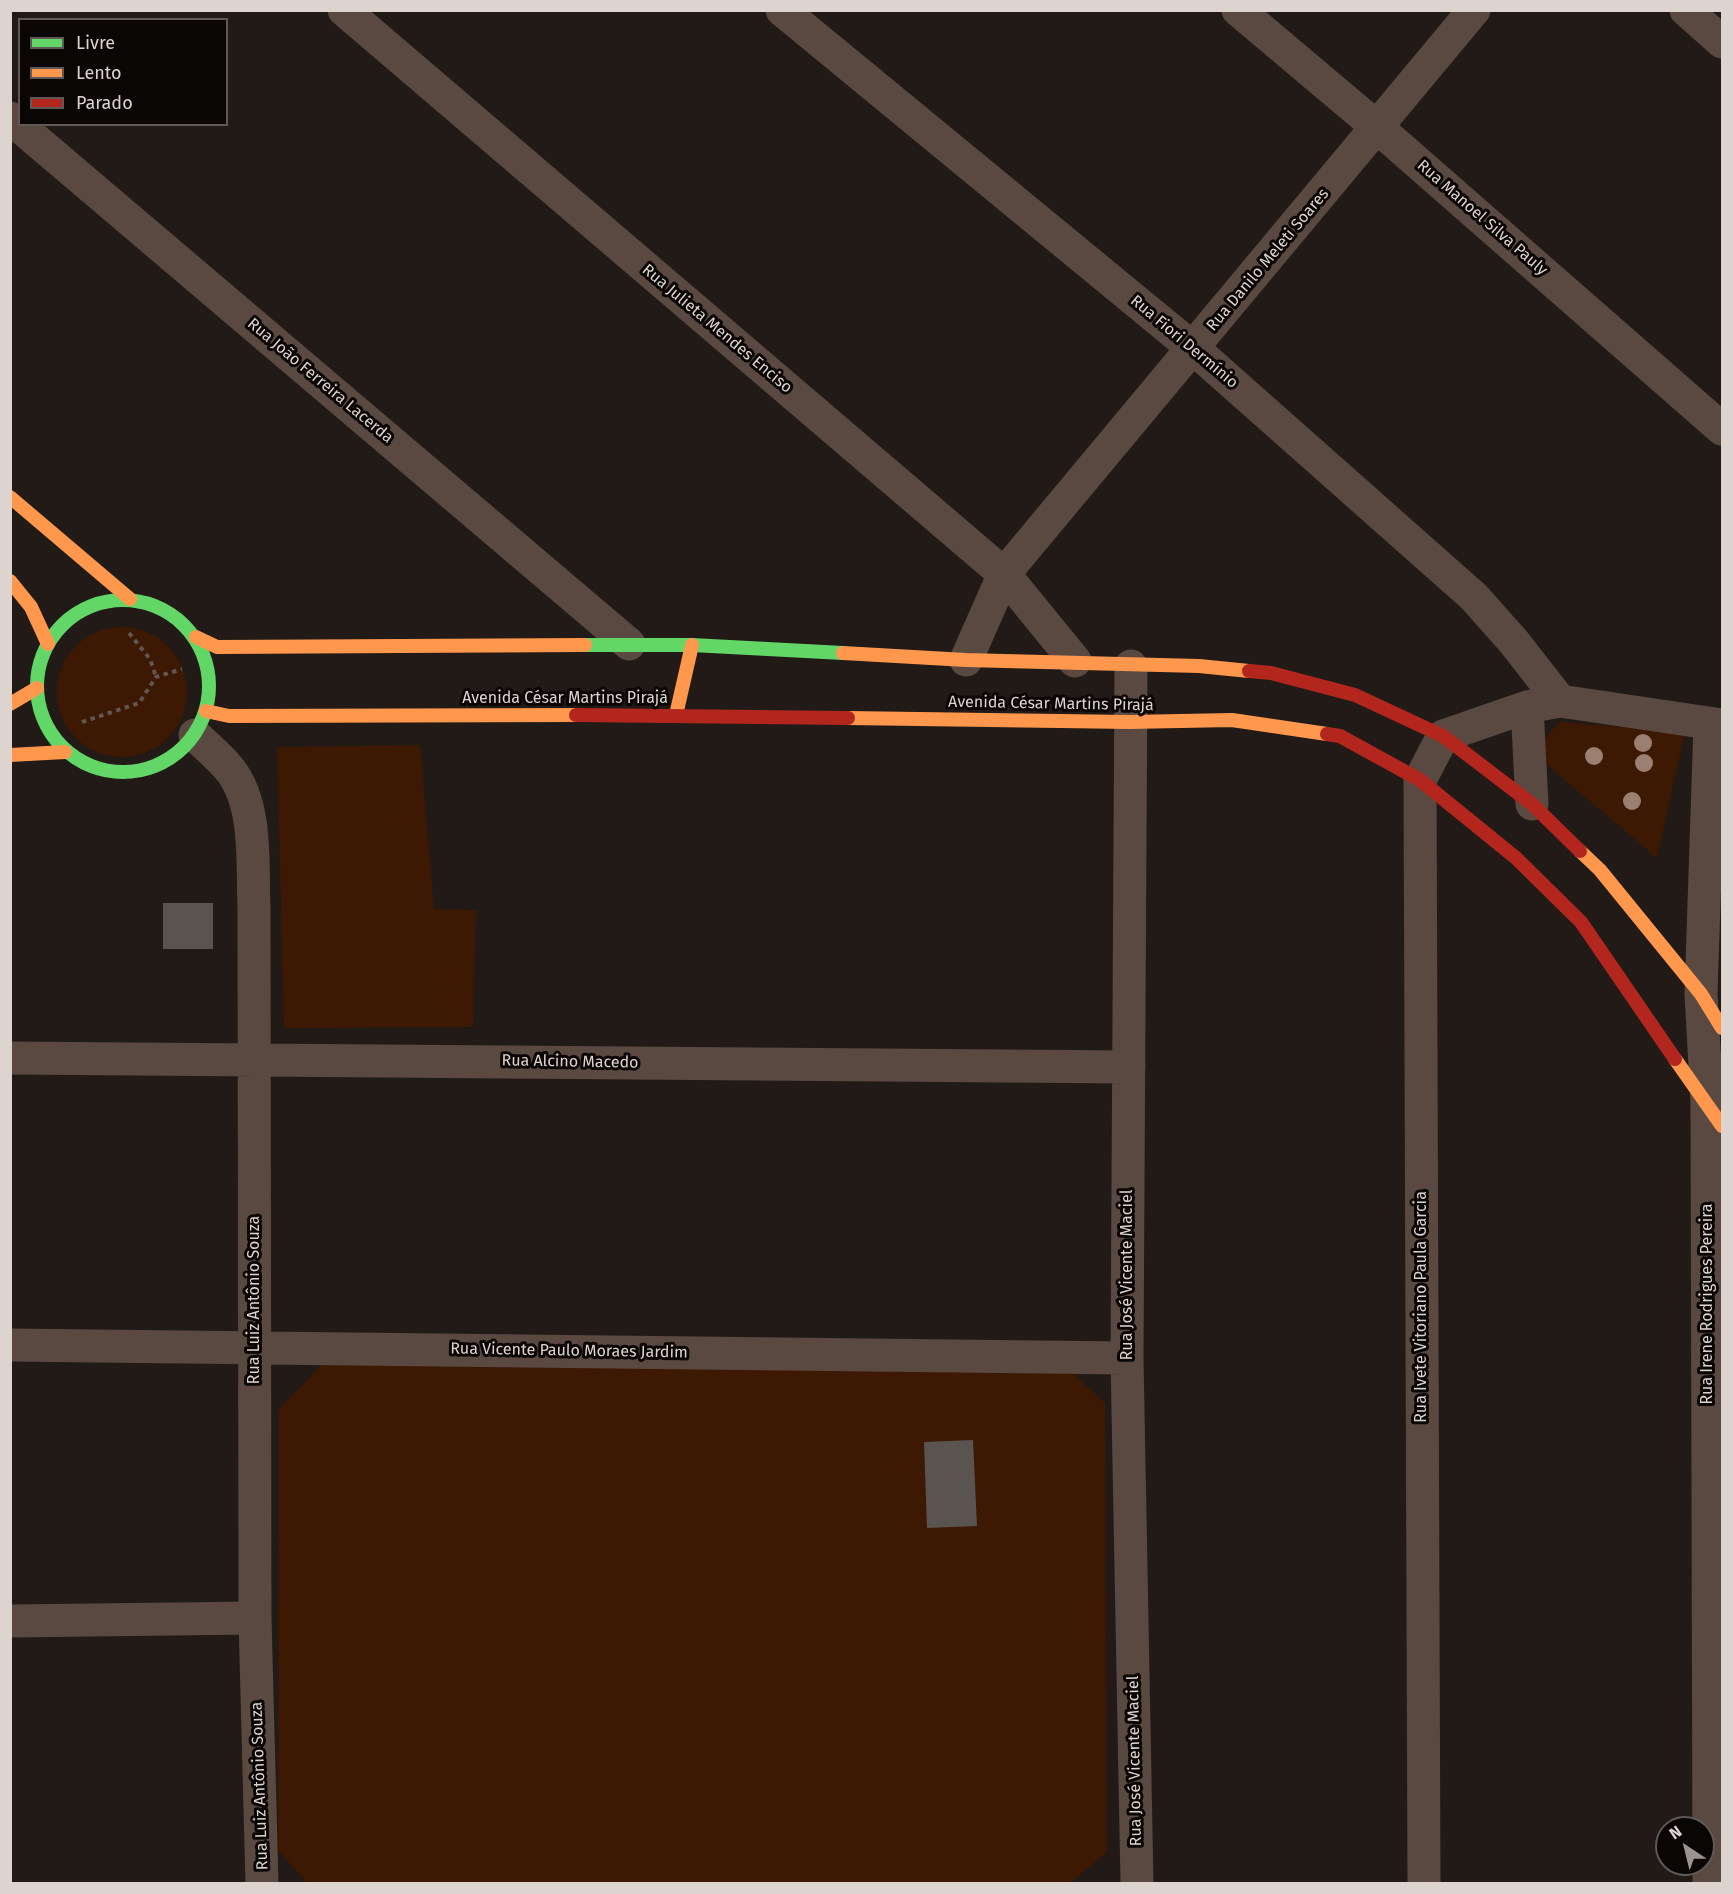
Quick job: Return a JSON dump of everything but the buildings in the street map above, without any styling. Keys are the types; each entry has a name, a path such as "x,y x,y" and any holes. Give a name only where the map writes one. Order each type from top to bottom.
{"street":[{"name":"Rua Julieta Mendes Enciso","path":"344,10 1004,574 1075,662"},
{"name":"Rua Fiori Dermínio","path":"782,10 1194,349 1474,597 1514,642 1560,701"},
{"name":"Rua Manoel Silva Pauly","path":"1238,10 1378,128 1722,429"},
{"name":"Rua Danilo Meleti Soares","path":"966,660 1004,574 1194,349 1474,10"},
{"path":"1686,10 1722,42"},
{"name":"Rua João Ferreira Lacerda","path":"19,126 629,644"},
{"path":"10,497 130,599"},
{"path":"10,581 31,607 48,644"},
{"path":"130,599 156,605 178,618 196,637 206,661 210,686 201,723 178,753 157,765 134,772 110,771 86,764 65,752 50,733 40,711 37,688 40,665 48,644 62,625 80,611 103,602 130,599"},
{"path":"196,637 218,646 242,647 692,645 966,660 1199,666 1271,673 1355,695 1443,736 1532,804 1600,870 1701,994 1722,1028"},
{"path":"676,716 692,645"},
{"name":"Rua José Vicente Maciel","path":"1131,666 1127,1358 1137,1884"},
{"path":"10,704 37,688"},
{"path":"1443,736 1527,707 1560,701 1716,724"},
{"path":"1527,707 1532,804"},
{"name":"Avenida César Martins Pirajá","path":"201,723 229,716 676,716 1129,722 1232,720 1340,736 1420,780 1516,858 1581,922 1715,1114"},
{"name":"Rua Luiz Antônio Souza","path":"201,723 232,772 245,802 251,841 254,896 255,1617 262,1884"},
{"name":"Rua Irene Rodrigues Pereira","path":"1709,1884 1715,1114 1701,994 1716,724"},
{"name":"Rua Ivete Vitoriano Paula Garcia","path":"1424,1884 1420,780 1443,736"},
{"path":"10,755 65,752"},
{"name":"Rua Alcino Macedo","path":"10,1058 253,1058 1129,1067"},
{"name":"Rua Vicente Paulo Moraes Jardim","path":"10,1346 1127,1358"},
{"path":"10,1621 255,1617"}],"shaded area":[{"path":"122,627 147,632 168,646 182,667 187,692 182,717 168,738 147,752 122,757 97,752 76,738 62,717 57,692 62,667 76,646 97,632"},
{"path":"1559,722 1685,732 1657,858 1534,754"},
{"path":"420,745 434,909 476,910 473,1027 284,1028 277,747"},
{"path":"325,1361 1064,1365 1105,1403 1107,1852 1070,1883 308,1884 278,1850 279,1409"}],"traffic: fast":[{"path":"123,600 156,606 171,614 184,625 195,638 203,653 209,686 203,719 195,734 184,747 171,758 156,766 123,772 90,766 75,758 62,747 51,734 43,719 37,686 43,653 51,638 62,625 75,614 90,606 123,600"},
{"path":"585,645 692,645 843,653"}],"traffic: slow":[{"path":"10,497 130,599"},
{"path":"10,581 31,607 48,644"},
{"path":"196,637 217,647 585,645"},
{"path":"676,715 692,645"},
{"path":"843,653 966,660 1199,666 1249,671"},
{"path":"10,704 37,688"},
{"path":"206,711 229,716 576,715"},
{"path":"848,718 1129,722 1232,720 1327,734"},
{"path":"10,755 65,752"},
{"path":"1580,851 1600,870 1701,994 1722,1028"},
{"path":"1675,1059 1722,1126"}],"traffic: jam":[{"path":"1249,671 1271,673 1355,695 1443,736 1532,804 1580,851"},
{"path":"576,715 848,718"},
{"path":"1327,734 1340,736 1420,780 1516,858 1581,922 1675,1059"}]}
